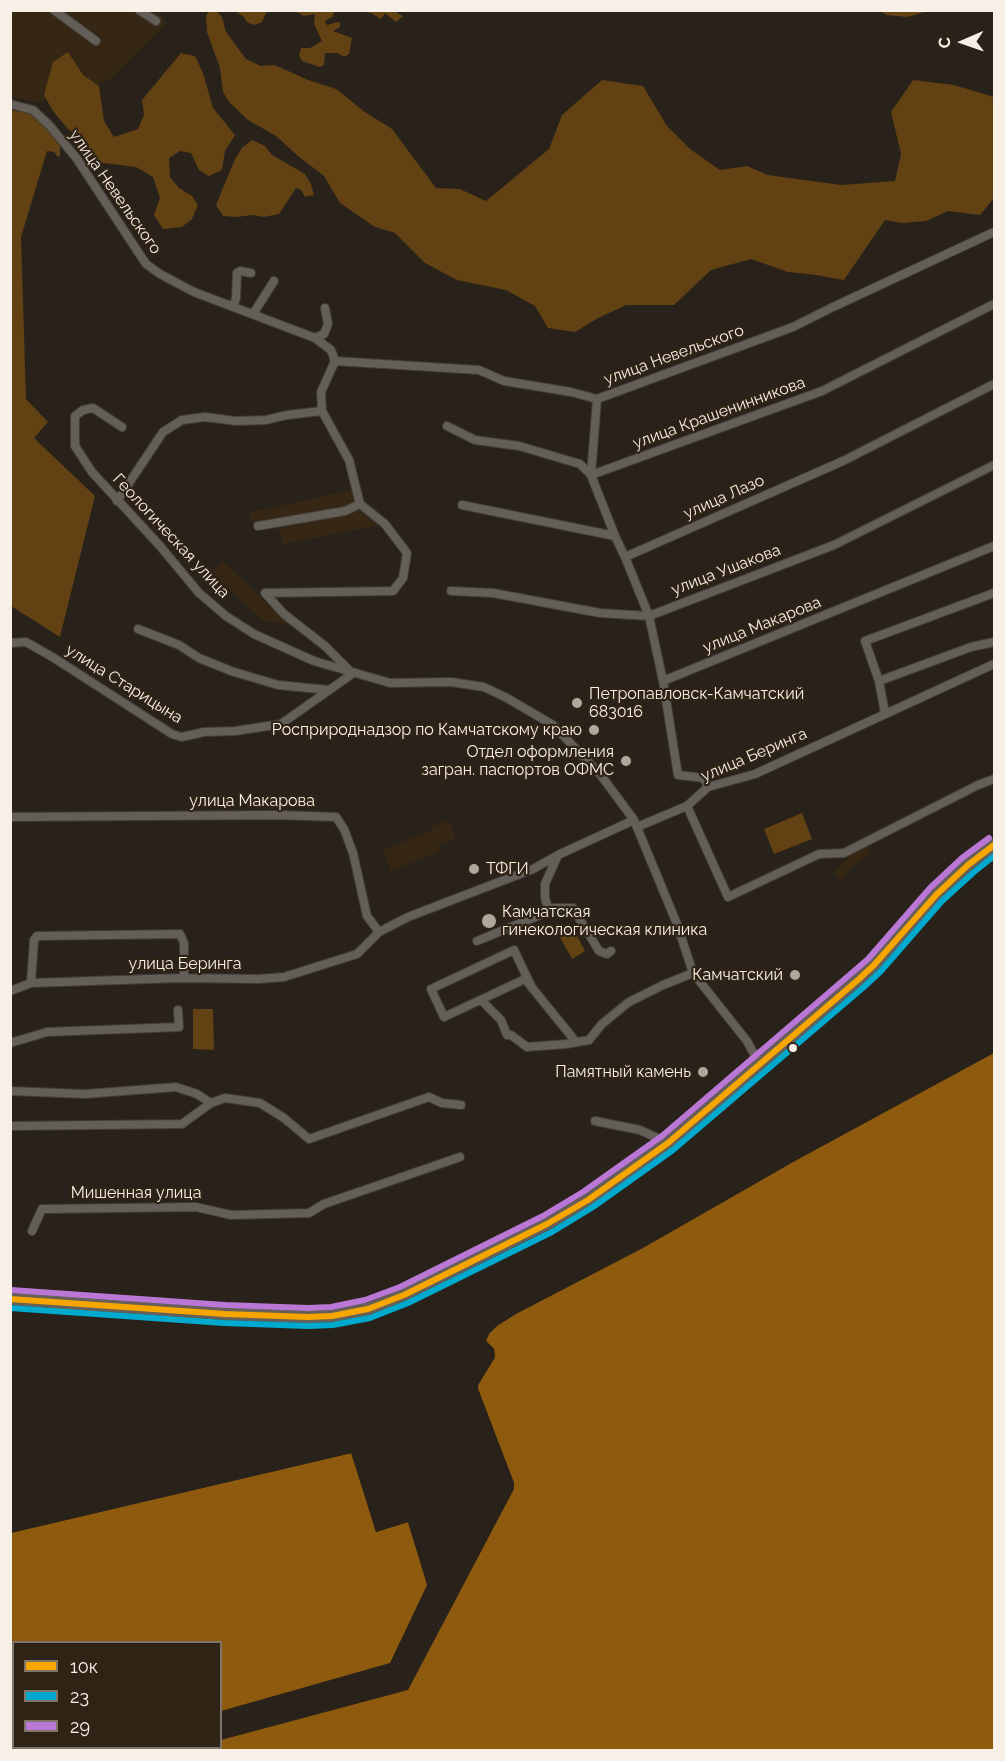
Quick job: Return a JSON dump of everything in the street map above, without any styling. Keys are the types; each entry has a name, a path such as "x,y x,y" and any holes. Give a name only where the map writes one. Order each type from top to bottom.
{"main road":[{"path":"10,1299 88,1306 290,1317 332,1316 368,1309 404,1295 547,1224 598,1193 668,1143 874,965 936,895 994,845"}],"street":[{"path":"54,10 96,41"},
{"path":"140,10 156,21"},
{"name":"улица Невельского","path":"10,104 33,110 50,126 77,159 146,264 194,292 315,338 331,350 335,361 479,370 504,381 571,392 597,399 793,327 994,232"},
{"path":"233,307 236,298 237,273 240,271 251,273"},
{"path":"253,315 274,281"},
{"name":"улица Крашенинникова","path":"591,475 822,391 994,304"},
{"path":"315,338 324,334 328,324 325,308"},
{"path":"335,361 321,392 322,411 349,460 360,504 385,524 407,553 403,578 393,591 265,593 284,614 325,646 352,674"},
{"name":"улица Лазо","path":"625,557 843,461 994,384"},
{"path":"591,475 597,399"},
{"name":"Геологическая улица","path":"122,427 93,408 83,410 75,416 75,446 92,472 117,501 160,546 199,593 226,616 254,634 314,661 352,674 390,683 452,682 484,687 553,725 600,774 636,824 677,924 693,973 747,1041 760,1065"},
{"path":"117,501 163,432 182,420 205,417 236,421 266,420 322,411"},
{"path":"447,426 475,440 519,446 580,464 591,475 649,616 663,681 678,775 704,778 708,787"},
{"name":"улица Ушакова","path":"451,591 493,593 600,613 649,616 834,545 994,465"},
{"path":"258,526 345,511 360,504"},
{"path":"462,506 615,536"},
{"name":"улица Макарова","path":"663,681 994,546"},
{"path":"885,713 879,681 865,641 994,593"},
{"path":"138,628 179,645 199,658 268,682 330,690"},
{"name":"улица Старицына","path":"10,643 26,642 172,734 182,737 204,732 235,731 281,724 352,674"},
{"path":"879,681 971,647 994,642"},
{"name":"улица Беринга","path":"10,991 31,983 284,977 357,954 380,932 408,917 533,869 558,855 687,806 708,787 755,774 994,664"},
{"path":"687,806 728,897 819,854 844,854 994,779"},
{"name":"улица Макарова","path":"10,817 278,815 336,817 344,829 353,853 367,916 380,932"},
{"path":"548,908 544,898 545,884 558,855"},
{"path":"477,941 540,915 548,908 573,908 583,921 599,951 606,954 611,951"},
{"path":"31,983 34,940 37,936 180,934 184,943 184,978"},
{"path":"532,988 514,950 430,989 444,1017 525,979 532,988 576,1042"},
{"path":"481,1000 501,1020 507,1035 512,1035 527,1047 576,1042 589,1040 602,1024 629,1002 693,973"},
{"path":"10,1042 47,1032 179,1027 178,1010"},
{"path":"10,1091 85,1094 176,1087 197,1094 211,1103"},
{"path":"10,1126 182,1124 211,1103 225,1098 260,1103 284,1118 309,1139 429,1097 442,1103 460,1105"},
{"path":"595,1121 640,1130 668,1143"},
{"name":"Мишенная улица","path":"32,1231 42,1209 196,1206 231,1215 309,1213 324,1204 460,1157"}],"shaded area":[{"path":"156,10 166,24 108,81 37,102 11,97 11,11"},
{"path":"209,11 216,11 222,17 226,32 246,59 261,66 275,65 308,80 336,89 365,112 392,129 436,188 460,189 486,201 549,149 562,115 602,80 643,86 667,126 690,149 720,170 747,166 768,175 841,185 895,181 901,154 891,112 913,80 954,85 994,97 994,198 980,215 948,211 926,221 902,223 885,220 844,280 788,272 751,259 711,270 674,305 626,305 575,332 548,328 535,306 506,290 457,280 425,263 395,233 375,227 340,203 324,176 276,136 248,120 230,103 223,92 220,68 207,32 206,16"},
{"path":"235,11 267,11 262,22 254,25"},
{"path":"295,11 335,11 325,23 327,25 340,23 340,27 333,31 352,38 349,54 344,57 338,53 325,53 324,65 320,67 302,61 299,55 301,48 310,48 322,41 314,24 315,14 304,16"},
{"path":"358,11 397,11 403,16 396,22 385,13 381,19 371,13"},
{"path":"880,11 928,11 907,17 887,15"},
{"path":"68,52 83,75 99,86 104,121 114,137 138,129 144,115 142,100 181,53 195,56 203,73 213,108 235,135 225,151 222,170 209,176 199,170 191,153 180,151 169,158 170,177 179,188 192,196 198,205 192,219 182,227 163,229 154,215 160,198 153,177 136,167 103,163 89,152 80,138 67,128 53,111 44,95 53,62"},
{"path":"10,110 30,113 48,127 60,146 58,157 54,152 47,151 21,237 26,399 48,422 34,438 95,496 60,637 11,606"},
{"path":"252,140 265,146 272,155 305,174 314,195 305,197 301,190 296,188 279,214 264,217 223,216 216,205 235,159 242,148"},
{"path":"352,490 356,503 344,509 254,524 248,513"},
{"path":"359,509 378,525 283,544 279,529"},
{"path":"223,561 288,624 263,621 212,572"},
{"path":"802,813 812,839 774,854 764,829"},
{"path":"449,820 456,838 438,845 440,851 391,871 383,850"},
{"path":"865,845 871,854 853,866 841,880 834,873 853,853"},
{"path":"572,926 585,951 572,959 558,934"},
{"path":"193,1009 213,1009 214,1050 193,1049"},
{"path":"994,1053 994,1750 11,1750 10,1533 352,1453 376,1532 408,1522 428,1584 462,1586 514,1483 478,1389 478,1385 495,1357 494,1349 486,1341 489,1334 516,1314 643,1248 795,1161"}],"pier":[{"path":"486,1341 494,1349 495,1357 478,1385 478,1389 514,1483 514,1489 408,1690 222,1740 222,1711 390,1663 427,1585 408,1522 376,1532 351,1453 11,1533 10,1530 352,1450 378,1528 409,1519 430,1581 460,1583 511,1488 475,1390 475,1383 492,1356 491,1350 485,1344"},
{"path":"85,1749 188,1749 183,1750 80,1750"}],"transit line":[{"name":"29","path":"11,1290 225,1305 308,1308 331,1307 365,1300 400,1287 543,1216 583,1192 662,1136 868,959 930,888 962,858 989,838"},
{"name":"10к","path":"10,1299 225,1314 308,1317 332,1316 368,1309 404,1295 547,1224 588,1200 668,1143 859,979 936,895 968,865 994,845"},
{"name":"23","path":"10,1308 224,1323 308,1326 333,1325 370,1318 408,1303 552,1232 593,1207 673,1150 865,986 942,901 994,856"}],"place":[{"name":"Петропавловск-Камчатский 683016","path":"577,703"},
{"name":"Росприроднадзор по Камчатскому краю","path":"594,730"},
{"name":"Отдел оформления загран. паспортов ОФМС","path":"626,761"},
{"name":"ТФГИ","path":"474,869"},
{"name":"Камчатская гинекологическая клиника","path":"489,921"},
{"name":"Камчатский","path":"795,975"},
{"name":"Памятный камень","path":"703,1072"}]}
